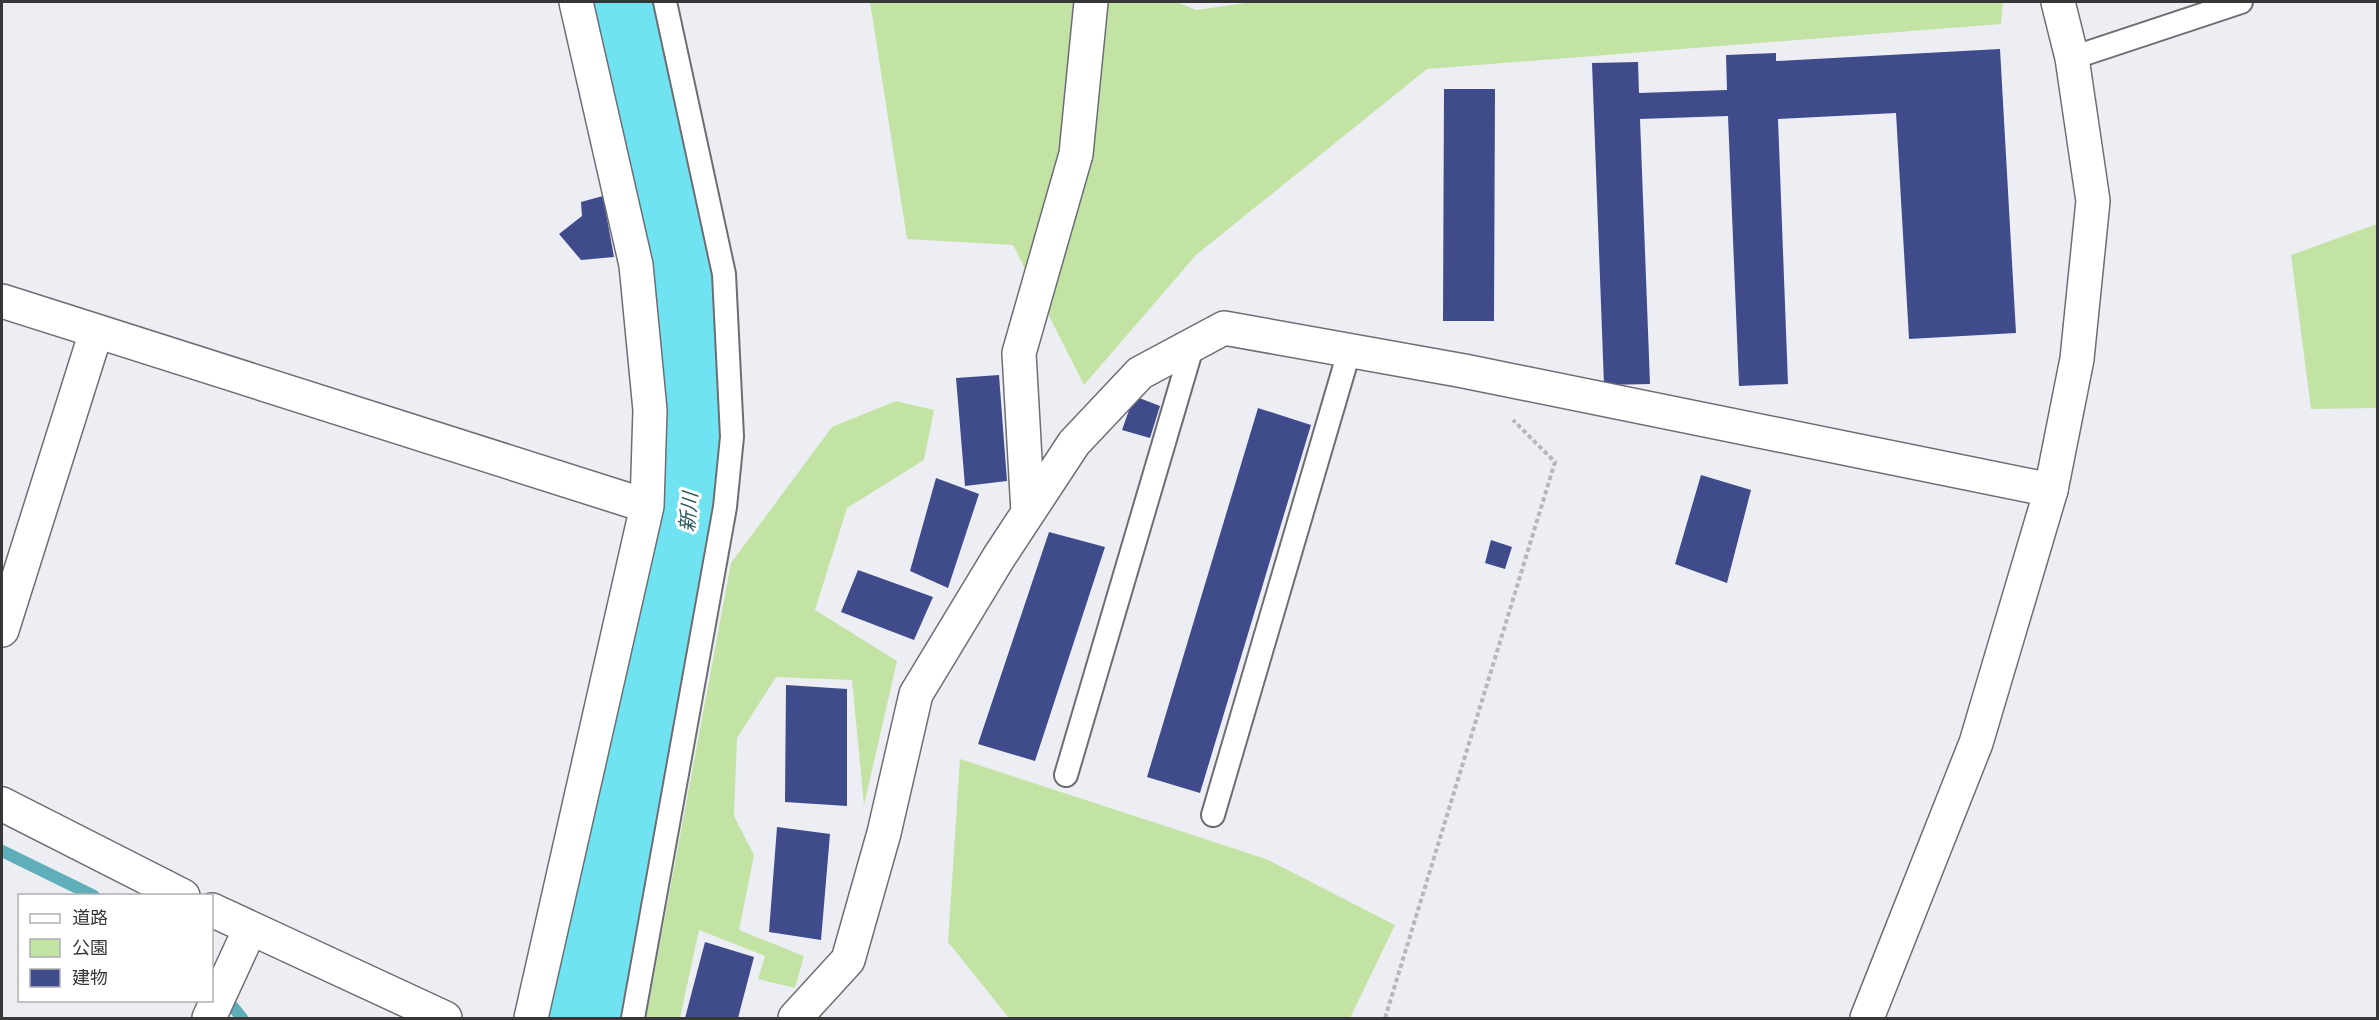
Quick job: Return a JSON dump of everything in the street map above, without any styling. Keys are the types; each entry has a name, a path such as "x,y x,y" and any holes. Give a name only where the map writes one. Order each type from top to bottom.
{"street":[{"path":"531,1018 647,506 650,410 636,265 576,2"},
{"path":"1028,513 1020,353 1076,154 1091,2"},
{"path":"1867,1018 1976,743 2051,490 2077,359 2093,201 2072,58 2058,2"},
{"path":"2,302 647,506"},
{"path":"795,1018 848,960 884,833 916,694 1028,513 1074,443 1140,373 1224,328 1464,371 2051,490"},
{"path":"2,630 96,332"},
{"path":"2,804 179,894"},
{"path":"213,910 445,1018"},
{"path":"209,1018 250,929"}],"lane":[{"path":"633,1018 725,507 732,437 724,274 665,2"},
{"path":"2072,58 2241,2"},
{"path":"1066,775 1193,344"},
{"path":"1213,815 1349,352"}],"path":[{"path":"1385,1018 1555,462 1505,412"}],"green space":[{"path":"870,2 1177,2 1196,10 1252,2 2003,2 2001,24 1427,69 1196,255 1084,385 1013,245 907,239"},
{"path":"2377,224 2377,408 2311,409 2291,255"},
{"path":"896,401 934,410 924,460 847,508 815,610 897,661 864,805 852,680 776,677 737,738 734,816 754,855 739,930 804,956 795,988 758,979 765,956 699,930 680,1018 646,1018 731,563 832,427"},
{"path":"960,759 1266,859 1395,925 1350,1018 1009,1018 948,942"}],"building":[{"path":"2000,49 2016,333 1909,339 1896,113 1778,119 1788,384 1739,386 1728,116 1640,119 1650,384 1604,385 1592,63 1638,62 1639,93 1727,90 1726,55 1776,53 1776,61"},
{"path":"1444,89 1495,89 1494,321 1443,321"},
{"path":"603,196 614,257 581,260 559,234 582,216 581,202"},
{"path":"999,375 1007,481 965,486 956,378"},
{"path":"1134,396 1160,406 1150,438 1122,430"},
{"path":"1258,408 1311,425 1200,793 1147,777"},
{"path":"1701,475 1751,490 1727,583 1675,564"},
{"path":"936,478 979,494 948,588 910,571"},
{"path":"1049,532 1105,547 1035,761 978,744"},
{"path":"1491,540 1512,547 1505,569 1485,563"},
{"path":"858,570 933,597 914,640 841,612"},
{"path":"786,685 847,689 847,806 785,802"},
{"path":"777,827 830,834 821,940 769,932"},
{"path":"705,942 754,957 738,1018 685,1018"}],"waterway":[{"name":"新川","path":"584,1018 691,516 691,320 674,214 627,2"},
{"path":"2,851 90,894"},
{"path":"233,1007 242,1018"}]}
